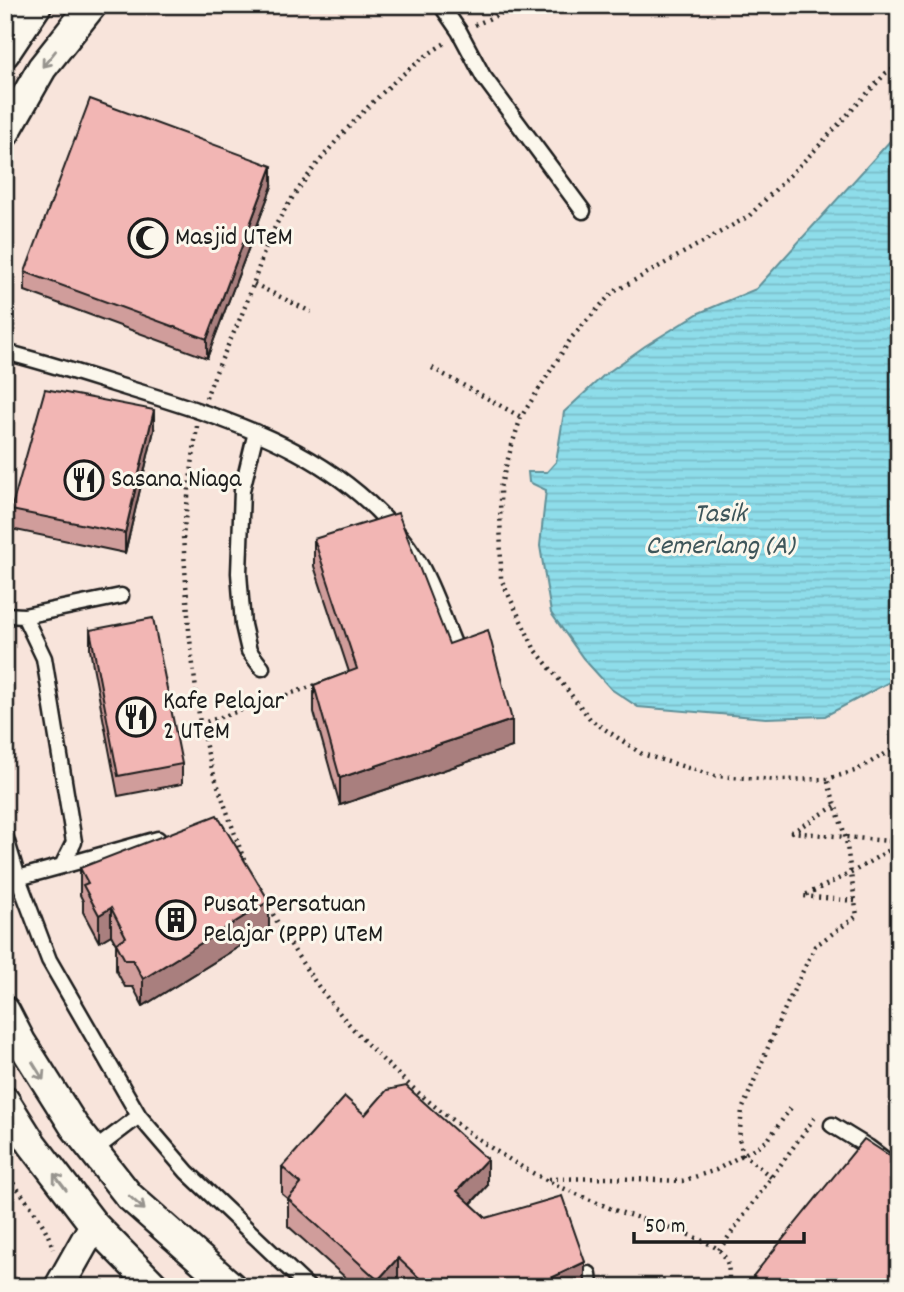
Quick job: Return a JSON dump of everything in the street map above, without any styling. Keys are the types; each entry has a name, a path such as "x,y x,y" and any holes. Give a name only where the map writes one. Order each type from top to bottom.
{"street":[{"path":"5,133 42,68 92,5"},
{"path":"5,52 28,9"},
{"path":"5,1011 27,1053 74,1126 129,1196 232,1287"},
{"path":"5,1101 32,1144 94,1225 155,1287"},
{"path":"55,1274 94,1225"}],"lane":[{"path":"441,5 459,31 483,76 583,211"},
{"path":"5,352 201,411 288,445 333,473 380,514 418,562 454,644"},
{"path":"256,432 242,490 239,573 243,625 249,651 262,668"},
{"path":"5,615 24,616 121,596"},
{"path":"24,616 44,657 74,842 62,866"},
{"path":"5,835 49,960 139,1116 187,1172 308,1287"},
{"path":"18,878 166,837"},
{"path":"93,1151 139,1116"},
{"path":"832,1125 869,1147 899,1170"}],"path":[{"path":"245,862 212,769 200,724 186,593 183,536 196,428 201,411 254,284 274,228 314,168 375,100 459,31 520,5"},
{"path":"899,66 886,73 749,216 612,293 572,337 521,417 500,488 501,579 534,648 591,720 642,754 715,776 778,780 827,779 855,771 899,746"},
{"path":"254,284 311,312"},
{"path":"432,368 521,417"},
{"path":"200,724 324,682"},
{"path":"771,1177 743,1154 738,1139 742,1110 779,1021 816,946 857,916 846,839 827,779"},
{"path":"835,806 792,832 899,843"},
{"path":"855,901 803,896 851,873 899,843"},
{"path":"262,895 308,973 379,1056 438,1109 500,1154 544,1179 719,1250 728,1263 729,1281 724,1287"},
{"path":"544,1179 682,1181 716,1170 767,1141 793,1105"},
{"path":"719,1250 815,1116"},
{"path":"5,1172 49,1236 55,1274"}],"shaded area":[{"path":"5,5 899,5 899,1287 5,1287"}],"water":[{"name":"Tasik Cemerlang (A)","path":"899,131 899,677 825,716 766,718 638,707 611,689 583,658 551,613 540,546 546,490 529,482 528,472 547,472 556,462 564,412 603,376 699,313 756,289"}],"building":[{"name":"Masjid UTeM","path":"90,99 272,166 207,339 25,272"},
{"name":"Sasana Niaga","path":"45,389 154,410 125,533 11,510"},
{"path":"398,513 449,644 488,630 512,720 340,778 314,685 357,669 314,539"},
{"name":"Kafe Pelajar 2 UTeM","path":"153,618 182,764 118,776 90,630"},
{"name":"Pusat Persatuan Pelajar (PPP) UTeM","path":"217,815 269,901 143,979 133,960 125,960 116,943 126,937 111,908 99,915 83,885 88,883 80,868"},
{"path":"406,1086 487,1159 457,1191 486,1218 562,1196 585,1262 551,1278 555,1287 429,1287 398,1258 378,1280 288,1199 301,1184 282,1167 345,1097 365,1115 387,1090"},
{"path":"864,1139 899,1162 899,1287 768,1287 753,1276"}],"place":[{"name":"Masjid UTeM","path":"148,238"},
{"name":"Sasana Niaga","path":"84,480"},
{"name":"Kafe Pelajar 2 UTeM","path":"136,717"},
{"name":"Pusat Persatuan Pelajar (PPP) UTeM","path":"176,920"}]}
